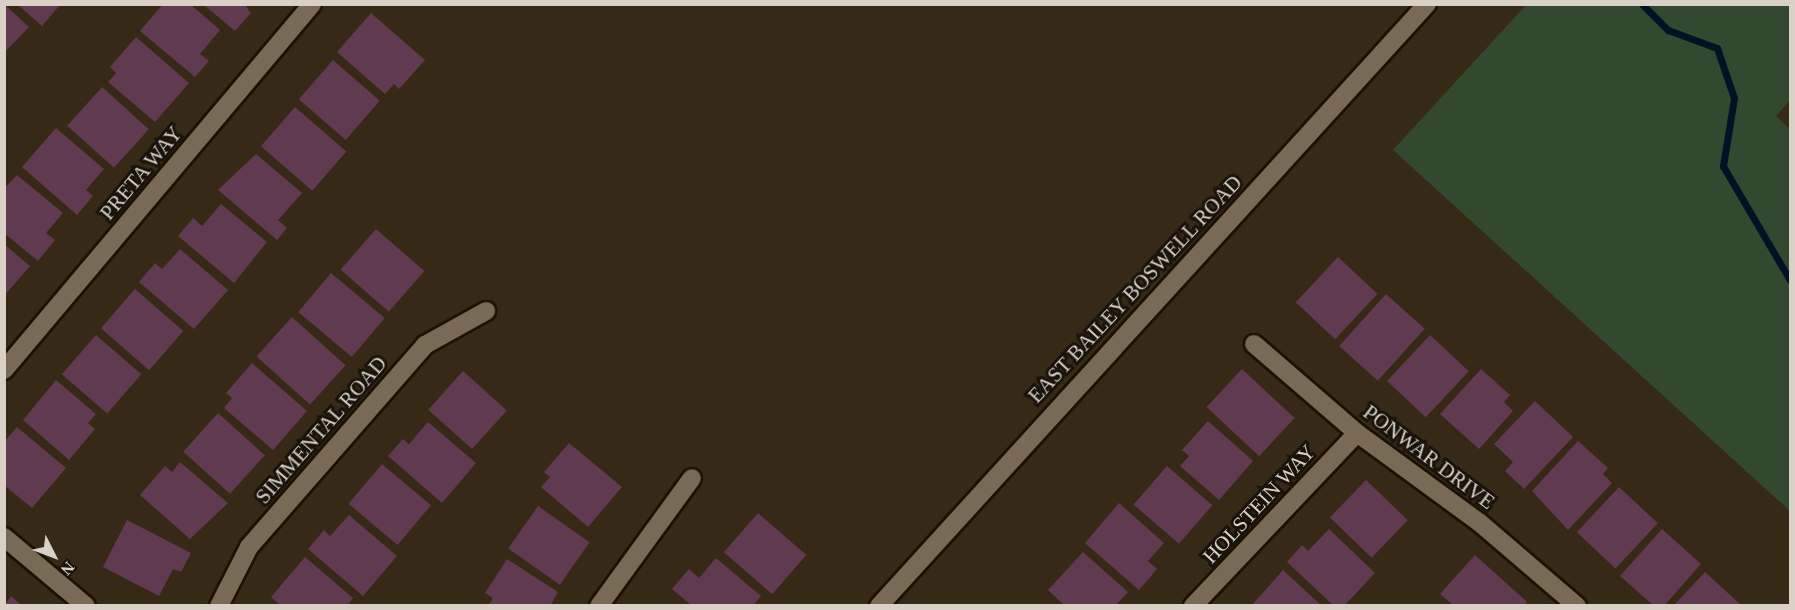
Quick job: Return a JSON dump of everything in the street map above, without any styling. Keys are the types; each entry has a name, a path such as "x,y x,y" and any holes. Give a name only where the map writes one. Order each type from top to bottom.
{"street":[{"name":"PRETA WAY","path":"4,370 312,4"},
{"name":"EAST BAILEY BOSWELL ROAD","path":"879,606 1427,4"},
{"name":"SIMMENTAL ROAD","path":"219,606 249,547 425,345 486,311"},
{"name":"PONWAR DRIVE","path":"1254,344 1357,433 1480,523 1577,606"},
{"name":"HOLSTEIN WAY","path":"1193,606 1357,433"},
{"path":"599,606 692,478"},
{"path":"4,537 86,606"}],"green space":[{"path":"1526,5 1790,5 1790,100 1776,116 1790,129 1790,511 1393,150"}],"building":[{"path":"4,4 29,27 4,53"},
{"path":"163,4 190,4 220,30 200,54 209,61 195,77 140,31"},
{"path":"18,5 60,5 42,26"},
{"path":"204,5 245,5 251,13 235,31"},
{"path":"371,13 425,60 399,89 394,84 385,94 337,52"},
{"path":"136,37 189,83 155,122 108,82 116,73 110,67"},
{"path":"333,60 380,101 346,140 299,99"},
{"path":"102,87 149,129 114,168 67,126"},
{"path":"295,107 346,152 312,191 261,146"},
{"path":"56,128 104,169 86,190 93,196 77,215 22,167"},
{"path":"256,154 302,193 278,220 287,228 277,240 218,190"},
{"path":"17,175 63,213 46,233 55,240 38,261 4,233 4,189"},
{"path":"221,204 267,242 234,283 178,236 193,218 202,226"},
{"path":"376,229 424,271 389,312 341,270"},
{"path":"4,244 30,266 4,296"},
{"path":"180,249 228,290 194,329 139,282 155,263 162,269"},
{"path":"1338,257 1377,294 1335,339 1296,302"},
{"path":"331,273 385,318 352,357 298,312"},
{"path":"135,289 183,331 149,370 101,328"},
{"path":"1386,294 1425,329 1378,381 1339,346"},
{"path":"292,317 346,365 310,405 257,356"},
{"path":"96,335 141,374 107,414 62,374"},
{"path":"1430,335 1469,371 1426,417 1387,381"},
{"path":"252,363 307,411 273,450 224,408 232,398 226,393"},
{"path":"1242,369 1295,418 1259,456 1207,407"},
{"path":"1481,369 1510,395 1504,402 1513,411 1479,449 1440,414"},
{"path":"463,371 507,410 472,449 428,410"},
{"path":"56,380 96,414 88,423 95,429 69,460 23,420"},
{"path":"1535,401 1573,437 1524,489 1505,471 1513,462 1494,444"},
{"path":"218,413 265,455 230,494 183,452"},
{"path":"1208,421 1253,461 1219,500 1180,466 1189,456 1182,450"},
{"path":"428,422 476,463 442,503 388,456 403,439 409,444"},
{"path":"17,427 66,468 32,508 4,485 4,442"},
{"path":"1578,441 1608,468 1603,474 1612,483 1568,530 1532,491"},
{"path":"569,443 622,487 588,527 541,487 550,477 544,472"},
{"path":"180,462 228,503 190,539 140,495 165,466 172,472"},
{"path":"382,464 431,505 398,545 349,504"},
{"path":"1167,466 1212,505 1179,544 1134,504"},
{"path":"1366,480 1408,520 1372,558 1330,517"},
{"path":"1619,487 1658,523 1615,568 1577,532"},
{"path":"1119,503 1164,543 1148,561 1157,569 1139,590 1085,543"},
{"path":"538,506 590,542 560,585 508,549"},
{"path":"758,513 806,555 772,594 724,552"},
{"path":"349,515 397,556 363,596 308,549 324,530 330,536"},
{"path":"127,520 191,553 181,572 173,569 159,596 103,567"},
{"path":"1329,529 1375,573 1344,606 1334,606 1287,562 1302,545 1308,551"},
{"path":"1662,529 1701,564 1664,606 1654,606 1620,576"},
{"path":"1083,552 1128,592 1115,606 1065,606 1048,590"},
{"path":"1475,555 1527,602 1524,606 1454,606 1440,594"},
{"path":"305,557 353,598 347,606 281,606 271,597"},
{"path":"716,558 761,596 753,606 692,606 672,589 689,569 699,578"},
{"path":"507,559 558,592 550,606 488,606 493,598 485,593"},
{"path":"1283,570 1322,606 1251,606"},
{"path":"1705,572 1742,606 1673,606"},
{"path":"11,596 22,606 4,606"}],"waterway":[{"path":"1642,4 1668,30 1717,48 1734,98 1723,166 1790,280"}]}
